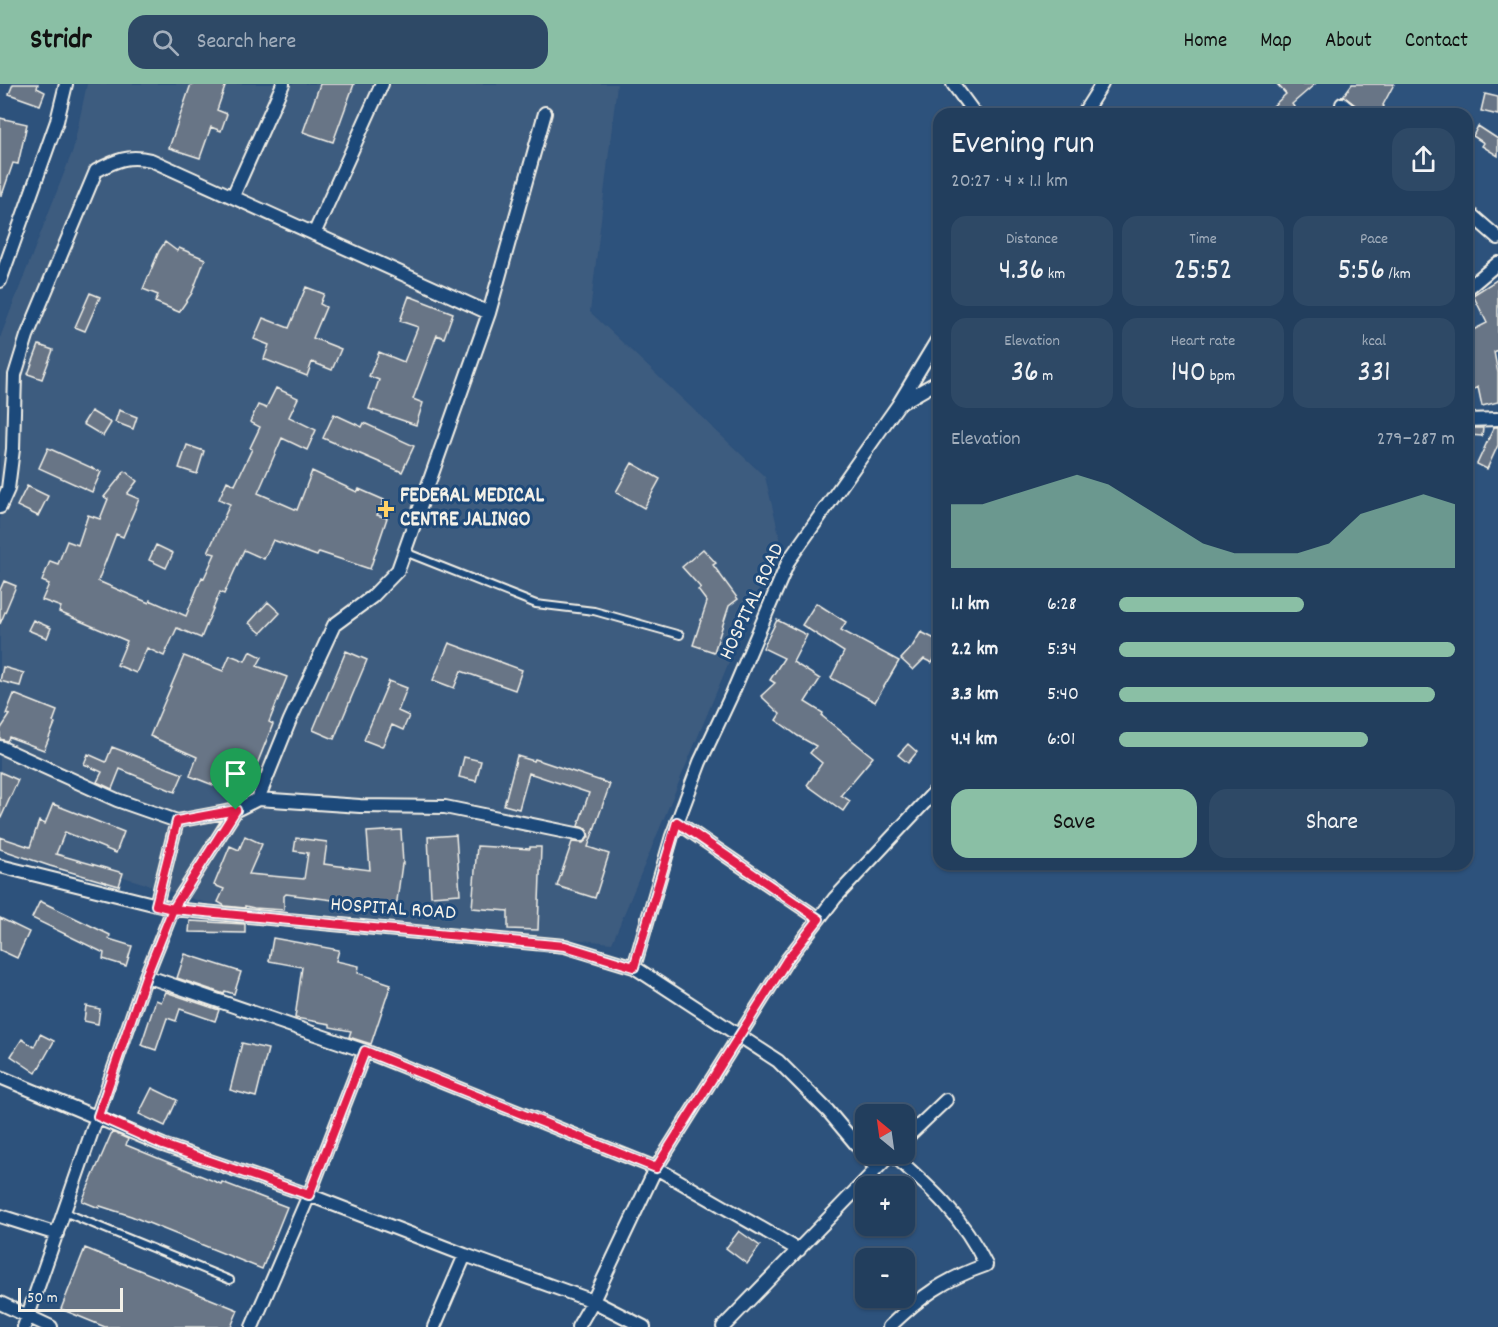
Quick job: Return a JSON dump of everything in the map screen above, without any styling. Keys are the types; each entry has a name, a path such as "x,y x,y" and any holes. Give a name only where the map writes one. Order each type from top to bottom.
{"street":[{"path":"0,281 57,121 66,84"},
{"path":"233,196 283,84"},
{"path":"314,234 382,84"},
{"path":"953,84 971,108"},
{"path":"1087,108 1101,85"},
{"path":"1342,104 1347,108"},
{"path":"258,799 290,720 334,625 372,597 398,570 489,313 545,114"},
{"path":"0,507 8,489 14,449 15,375 27,336 96,171 112,162 133,156 151,160 489,313"},
{"path":"1473,217 1498,238"},
{"path":"1473,283 1498,263"},
{"name":"HOSPITAL ROAD","path":"0,866 173,909 565,946 634,967 677,822 700,762 732,694 789,560 898,405 933,347"},
{"path":"898,405 933,385"},
{"path":"1473,420 1498,419"},
{"path":"0,747 117,800 177,821 236,810 258,799 360,806 445,807 581,835"},
{"path":"578,1327 656,1168 787,960 819,919 887,841 933,793"},
{"path":"26,1321 146,976 173,909 236,810"},
{"path":"156,905 177,821"},
{"path":"677,822 819,919"},
{"path":"634,967 778,1061 828,1112 876,1168"},
{"path":"146,976 365,1051 656,1168 799,1250"},
{"path":"252,1327 309,1195 365,1051"},
{"path":"0,1077 163,1145 309,1195 592,1301 644,1327"},
{"path":"915,1130 946,1100"},
{"path":"723,1327 880,1164"},
{"path":"889,1327 935,1287 961,1273 986,1265 974,1240 953,1211 902,1164"},
{"path":"0,1216 57,1234"},
{"path":"434,1327 465,1255"},
{"path":"0,1303 26,1321 51,1327"}],"lane":[{"path":"404,552 536,604 594,611 680,635"},
{"path":"64,1212 230,1281"}],"shaded area":[{"name":"FEDERAL MEDICAL CENTRE JALINGO","path":"87,84 617,84 590,312 765,477 781,542 612,943 206,903 0,838 0,338 73,150"}],"building":[{"path":"13,84 38,84 37,88 45,92 40,105 9,94"},
{"path":"191,84 226,84 217,110 227,114 221,131 211,127 200,158 169,148"},
{"path":"320,84 354,84 333,142 303,132"},
{"path":"1277,84 1315,84 1292,104 1295,108 1273,108 1286,94"},
{"path":"1352,84 1394,84 1383,108 1359,108 1343,96"},
{"path":"1485,94 1498,97 1498,115 1481,111"},
{"path":"0,118 27,124 18,164 13,163 2,195 0,195"},
{"path":"1478,126 1498,139 1498,156 1482,146 1484,143 1473,136"},
{"path":"165,242 177,251 179,248 205,259 192,293 179,312 155,302 158,295 143,289"},
{"path":"1498,279 1498,350 1494,352 1498,373 1498,402 1482,406 1478,387 1473,390 1473,330 1487,323 1473,295"},
{"path":"306,287 324,294 320,304 326,307 313,338 341,349 332,370 312,362 307,376 264,359 269,345 254,339 263,318 289,328"},
{"path":"90,293 100,297 85,331 75,327"},
{"path":"409,296 453,313 444,338 437,335 413,399 423,403 416,425 369,409 379,380 369,376 379,352 404,362 418,327 400,321"},
{"path":"39,345 53,350 42,379 28,374"},
{"path":"276,388 298,398 289,417 316,430 307,450 282,438 258,493 297,510 312,471 357,492 359,489 384,500 377,515 387,518 370,569 319,552 317,556 273,540 264,559 244,550 224,594 220,592 201,638 177,628 164,656 147,648 136,673 117,665 127,641 59,612 61,607 42,600 49,584 42,581 50,561 58,564 67,541 78,545 88,515 100,519 108,499 104,497 125,471 137,481 127,494 139,499 123,537 116,534 98,581 186,616 202,577 204,578 215,554 208,552 230,504 219,499 227,481 235,485 252,449 250,448 260,427 250,422 258,405 266,408"},
{"path":"119,410 137,417 133,429 115,422"},
{"path":"91,411 111,423 103,436 83,424"},
{"path":"334,414 362,427 364,423 414,446 402,472 323,438"},
{"path":"1494,427 1498,427 1498,445 1487,469 1477,464"},
{"path":"1473,428 1483,428 1482,436 1473,435"},
{"path":"187,445 204,451 197,474 179,468"},
{"path":"48,448 101,472 92,492 39,468"},
{"path":"632,463 660,479 644,508 616,492"},
{"path":"27,486 48,496 38,516 17,506"},
{"path":"156,545 173,553 166,568 149,560"},
{"path":"703,549 716,563 713,565 738,599 729,606 714,652 693,645 707,602 698,590 701,588 682,567"},
{"path":"4,581 16,586 0,624 0,590"},
{"path":"268,602 280,613 261,633 249,623"},
{"path":"816,603 846,622 841,630 899,661 875,702 831,678 844,652 802,625"},
{"path":"33,620 51,628 47,638 28,630"},
{"path":"777,620 807,635 793,662 820,679 805,702 823,713 822,716 873,757 841,795 850,801 843,811 807,785 822,763 810,753 816,746 776,720 780,714 761,696 775,683 770,680 784,658 763,648"},
{"path":"921,632 933,638 932,663 924,659 913,670 901,659"},
{"path":"449,643 522,670 515,690 461,671 454,688 433,680"},
{"path":"250,651 262,657 257,666 287,677 269,722 273,724 244,797 190,776 197,757 150,736 184,656 223,671 230,655 245,661"},
{"path":"346,651 367,660 334,739 313,730"},
{"path":"3,667 24,673 20,686 0,681"},
{"path":"389,681 407,688 398,711 409,716 403,730 392,725 382,747 364,740"},
{"path":"14,694 57,711 53,722 55,723 44,750 9,737 7,741 0,739 0,730 10,715 6,714"},
{"path":"908,744 917,752 908,763 898,755"},
{"path":"112,747 183,774 175,792 120,769 112,789 97,782 102,772 84,764 88,754 106,762"},
{"path":"517,756 534,761 535,759 610,784 588,847 609,854 595,898 557,886 572,842 583,843 589,837 587,829 578,826 589,793 529,773 519,809 504,805"},
{"path":"464,757 481,761 476,781 459,777"},
{"path":"0,772 18,780 0,820"},
{"path":"53,804 124,832 116,853 65,832 56,854 123,873 119,886 0,849 0,837 30,847 39,821 45,824"},
{"path":"401,830 403,864 396,908 286,894 284,910 225,906 218,902 224,889 214,885 230,846 239,850 245,836 262,844 249,874 304,879 308,853 294,851 296,838 327,842 324,864 370,870 367,832"},
{"path":"456,835 460,894 431,896 428,837"},
{"path":"477,846 530,849 530,847 541,847 538,930 508,929 508,911 472,908"},
{"path":"40,901 110,935 109,939 132,946 126,966 103,959 104,953 32,918"},
{"path":"0,918 29,932 17,958 0,950"},
{"path":"190,921 245,924 245,933 189,932"},
{"path":"273,938 339,950 336,961 359,966 358,973 391,984 371,1044 349,1037 351,1031 330,1027 330,1024 295,1018 302,967 269,961"},
{"path":"185,954 241,972 234,994 225,991 224,994 177,978"},
{"path":"166,992 219,1010 215,1021 180,1009 176,1021 167,1018 156,1050 141,1045 156,1000 161,1002"},
{"path":"86,1006 100,1009 98,1024 84,1021"},
{"path":"40,1034 54,1041 36,1073 11,1056 22,1039 34,1047"},
{"path":"242,1043 268,1049 256,1097 230,1090"},
{"path":"152,1088 177,1100 165,1126 139,1114"},
{"path":"112,1132 128,1139 126,1145 221,1184 222,1182 287,1207 262,1269 131,1216 82,1201"},
{"path":"739,1231 760,1246 747,1264 726,1248"},
{"path":"85,1248 238,1310 231,1327 105,1327 61,1309"}],"place":[{"name":"FEDERAL MEDICAL CENTRE JALINGO","path":"386,509"}],"route":[{"path":"236,810 173,909 146,976 98,1116 163,1145 309,1195 365,1051 656,1168 787,960 819,919 677,822 634,967 565,946 299,923 173,909 156,905 177,821 236,810"}]}
